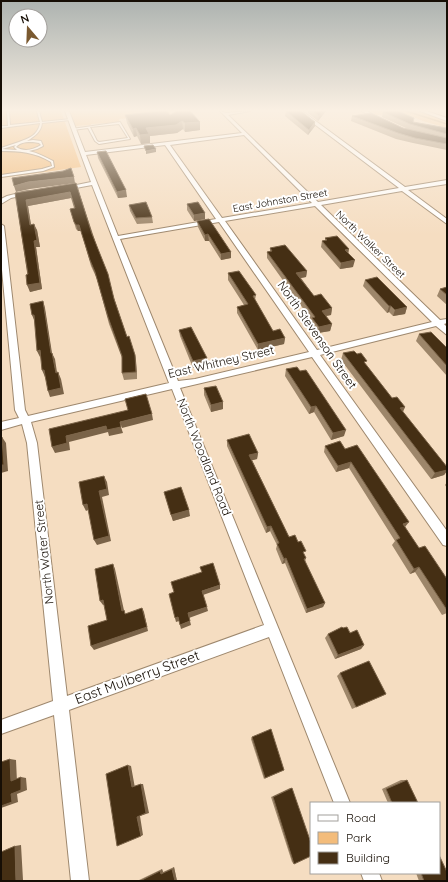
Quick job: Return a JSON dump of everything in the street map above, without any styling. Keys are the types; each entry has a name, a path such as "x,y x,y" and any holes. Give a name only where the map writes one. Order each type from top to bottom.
{"street":[{"path":"83,154 98,152"},
{"name":"North Stevenson Street","path":"172,152 447,541"},
{"name":"North Walker Street","path":"263,152 442,322 447,332"},
{"path":"354,152 447,222"},
{"name":"North Woodland Road","path":"83,154 174,386 342,802"},
{"name":"East Johnston Street","path":"116,238 447,182"},
{"path":"55,189 94,184"},
{"path":"1,202 9,197 32,193"},
{"name":"North Water Street","path":"1,226 20,410 29,428 32,442 80,881"},
{"name":"East Whitney Street","path":"1,426 157,388 195,382 442,322"},
{"name":"East Mulberry Street","path":"1,727 273,629"}],"lane":[{"path":"1,176 43,170 53,166 52,162 46,158 25,152"}],"green space":[{"path":"1,152 76,152 81,167 1,178"}],"building":[{"path":"97,152 107,152 126,190 117,192"},
{"path":"71,168 74,177 28,182 14,186 12,178 63,171"},
{"path":"76,183 92,234 108,274 114,299 127,337 129,336 135,355 136,372 122,373 122,356 79,225 76,225 74,222 70,209 75,208 70,192 26,200 30,225 34,224 37,240 34,241 40,283 27,285 26,275 28,274 15,193"},
{"path":"146,202 152,217 136,218 129,205"},
{"path":"198,202 205,213 194,215 187,204"},
{"path":"209,219 231,252 221,254 208,234 205,235 197,221"},
{"path":"337,236 349,249 345,250 355,260 341,263 322,241 327,240 325,238"},
{"path":"285,245 307,271 296,273 314,296 321,294 332,308 322,311 332,324 319,327 312,318 315,317 267,252 272,251 270,248"},
{"path":"239,271 256,295 253,296 273,331 280,329 285,338 258,344 237,307 248,304 228,273"},
{"path":"377,277 407,307 395,310 389,306 365,280"},
{"path":"447,287 447,295 440,289"},
{"path":"43,301 51,353 56,373 58,372 61,388 48,391 44,370 42,370 40,350 37,351 34,315 32,315 30,304"},
{"path":"191,327 207,358 193,361 179,330"},
{"path":"431,332 447,348 447,366 419,334"},
{"path":"354,351 357,354 361,353 367,361 364,362 392,398 397,397 405,407 400,408 447,467 447,470 435,473 343,353"},
{"path":"297,367 300,371 306,370 346,430 333,433 316,406 311,407 286,369"},
{"path":"216,386 223,402 211,405 204,388"},
{"path":"146,394 152,414 120,422 121,427 107,430 106,426 66,436 67,443 52,447 49,429 128,410 125,399"},
{"path":"249,434 258,453 249,455 289,537 295,535 298,542 301,541 306,551 303,552 306,558 304,559 325,603 307,609 286,558 284,559 277,544 279,543 271,526 267,527 227,440"},
{"path":"2,437 4,465 1,465"},
{"path":"340,441 345,449 357,445 409,522 403,524 419,548 425,546 447,579 447,610 419,567 414,569 396,540 400,538 351,462 338,466 325,446"},
{"path":"104,476 107,489 99,491 109,536 94,540 87,504 83,505 79,482"},
{"path":"181,487 189,510 171,515 164,492"},
{"path":"213,563 220,585 202,591 207,607 188,613 190,621 180,625 178,617 175,618 169,594 174,592 171,582 202,572 200,567"},
{"path":"113,564 122,611 124,610 125,614 142,608 147,627 91,646 88,626 107,620 103,600 100,601 95,569"},
{"path":"342,627 347,627 350,633 357,630 364,645 338,655 328,634"},
{"path":"369,661 386,694 356,707 340,673"},
{"path":"271,729 284,770 265,778 252,737"},
{"path":"10,759 11,781 21,777 21,790 11,794 12,802 1,806 1,762"},
{"path":"128,765 132,787 141,784 146,813 137,817 141,836 117,846 106,774"},
{"path":"407,780 418,802 392,802 386,789"},
{"path":"292,788 310,840 310,856 294,864 273,797"},
{"path":"15,846 16,881 1,881 1,852"},
{"path":"440,857 447,872 447,881 424,881 421,874 440,874"},
{"path":"172,869 175,881 140,881 160,871 161,874"}]}
